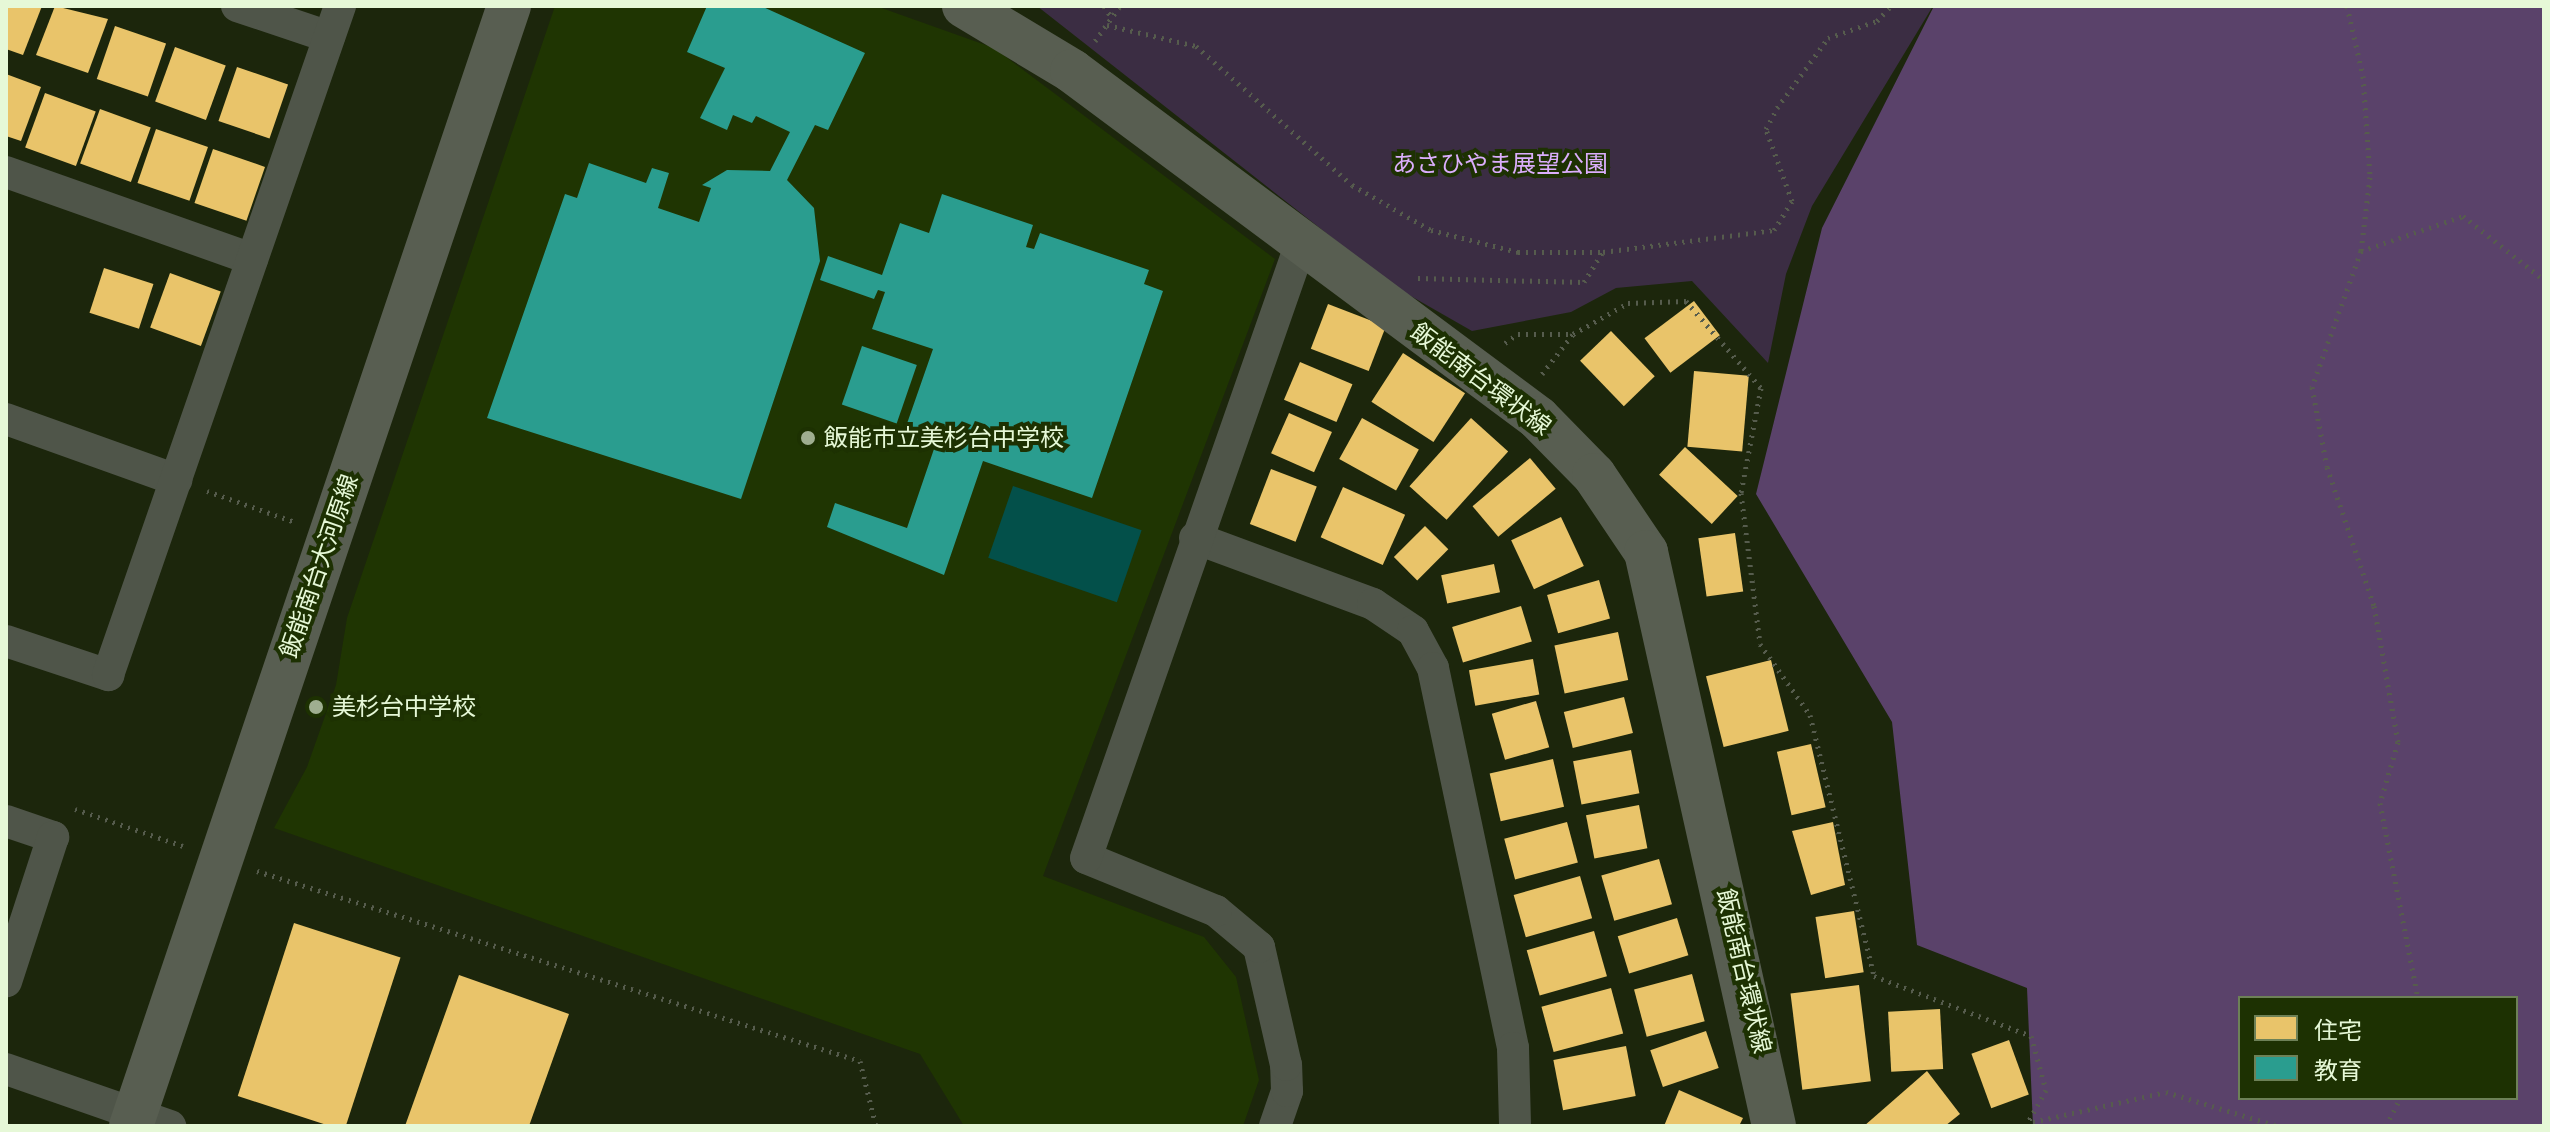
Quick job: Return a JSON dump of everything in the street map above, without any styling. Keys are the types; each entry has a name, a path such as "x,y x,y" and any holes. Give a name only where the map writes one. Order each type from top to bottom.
{"street":[{"path":"237,6 329,37"},
{"path":"6,641 108,675 340,6"},
{"name":"飯能南台大河原線","path":"145,1122 221,860 509,6"},
{"name":"飯能南台環状線","path":"964,6 1072,71 1300,246 1519,404 1594,475 1646,552 1774,1126"},
{"path":"6,172 252,259"},
{"path":"1275,1126 1287,1091 1286,1065 1259,947 1216,911 1086,858 1195,538 1300,246"},
{"path":"6,419 176,480"},
{"path":"1195,538 1373,604 1413,631 1433,668 1513,1048 1518,1125"},
{"path":"6,821 53,837 6,982"},
{"path":"6,1069 145,1122"}],"path":[{"path":"1104,6 1112,18 1120,6"},
{"path":"1107,25 1196,46 1352,185 1431,230 1518,252 1603,252 1774,230 1792,201 1766,129 1777,108 1828,38 1877,21 1891,6"},
{"path":"2347,6 2363,76 2370,177 2361,251 2312,387 2327,467 2374,606 2398,742 2380,803 2418,996"},
{"path":"2361,251 2463,216 2544,280"},
{"path":"1390,310 1411,278 1584,282 1603,252"},
{"path":"1519,404 1573,334 1628,303 1686,301 1761,388 1741,493 1760,644 1810,715 1874,976 2031,1036 2046,1090 2029,1124"},
{"path":"1479,375 1518,334 1573,334"},
{"path":"176,480 330,534"},
{"path":"63,805 221,860 860,1061 876,1126"},
{"path":"2029,1124 2166,1092 2264,1116 2277,1126"},
{"path":"2386,1126 2399,1100"}],"shaded area":[{"name":"飯能市立美杉台中学校","path":"555,6 876,6 994,48 1275,259 1043,876 1204,937 1236,977 1259,1080 1243,1126 964,1126 920,1054 274,828 307,767 336,685 347,618"},
{"path":"1934,6 2544,6 2544,1126 2033,1126 2027,988 1917,945 1892,722 1756,494 1822,228"}],"green space":[{"name":"あさひやま展望公園","path":"1037,6 1933,6 1812,206 1786,274 1768,363 1692,281 1616,288 1571,312 1472,331 1395,287"}],"water":[{"path":"1013,486 1142,530 1117,602 988,558"}],"building: 住宅":[{"path":"6,6 42,6 23,55 6,49"},
{"path":"55,6 108,19 88,73 36,55"},
{"path":"115,26 166,44 148,97 97,79"},
{"path":"175,47 226,65 206,120 155,102"},
{"path":"237,67 288,85 270,138 218,121"},
{"path":"6,74 41,87 21,141 6,136"},
{"path":"45,93 96,111 76,166 25,148"},
{"path":"100,109 151,127 131,182 80,164"},
{"path":"156,129 208,147 189,201 137,183"},
{"path":"213,149 265,167 246,221 194,203"},
{"path":"104,268 153,284 139,329 89,313"},
{"path":"170,273 221,291 201,346 150,328"},
{"path":"1694,301 1720,335 1670,373 1644,338"},
{"path":"1328,304 1386,326 1369,371 1311,349"},
{"path":"1611,331 1655,376 1624,406 1580,361"},
{"path":"1403,353 1465,393 1433,442 1371,402"},
{"path":"1300,362 1352,384 1336,422 1284,400"},
{"path":"1694,371 1749,376 1742,452 1687,447"},
{"path":"1289,413 1332,432 1314,472 1271,453"},
{"path":"1362,418 1419,450 1396,491 1339,459"},
{"path":"1471,418 1508,451 1447,520 1409,486"},
{"path":"1685,447 1738,496 1712,524 1659,475"},
{"path":"1530,458 1556,489 1498,537 1473,506"},
{"path":"1271,469 1317,487 1296,542 1250,524"},
{"path":"1343,487 1405,515 1383,565 1321,537"},
{"path":"1561,517 1584,566 1534,589 1511,540"},
{"path":"1425,526 1448,549 1417,580 1394,557"},
{"path":"1735,533 1743,591 1707,597 1698,538"},
{"path":"1494,564 1500,592 1447,604 1441,575"},
{"path":"1599,580 1610,618 1558,633 1547,595"},
{"path":"1521,606 1532,641 1463,662 1452,627"},
{"path":"1618,632 1628,680 1565,693 1554,646"},
{"path":"1533,659 1539,694 1475,706 1469,670"},
{"path":"1771,660 1789,731 1724,747 1706,676"},
{"path":"1624,697 1633,733 1573,748 1564,712"},
{"path":"1536,701 1549,747 1505,760 1492,714"},
{"path":"1811,744 1826,807 1792,815 1777,752"},
{"path":"1631,750 1639,793 1581,804 1573,761"},
{"path":"1553,759 1564,807 1501,821 1490,774"},
{"path":"1639,805 1647,848 1594,858 1586,815"},
{"path":"1567,822 1578,863 1515,879 1504,839"},
{"path":"1833,822 1845,885 1811,895 1792,831"},
{"path":"1659,859 1672,904 1614,921 1601,876"},
{"path":"1580,876 1592,918 1526,937 1514,895"},
{"path":"1854,911 1864,972 1825,978 1815,917"},
{"path":"1677,918 1688,955 1629,973 1618,936"},
{"path":"294,923 401,958 346,1126 330,1126 238,1096"},
{"path":"1594,931 1607,976 1540,995 1527,950"},
{"path":"1692,974 1705,1021 1647,1037 1634,990"},
{"path":"459,975 569,1014 529,1126 405,1126"},
{"path":"1859,985 1871,1081 1802,1090 1791,993"},
{"path":"1611,988 1623,1033 1554,1052 1541,1007"},
{"path":"1940,1009 1943,1069 1891,1072 1888,1012"},
{"path":"1706,1031 1719,1068 1663,1087 1650,1050"},
{"path":"2009,1040 2029,1095 1991,1108 1971,1054"},
{"path":"1626,1046 1636,1096 1563,1110 1553,1060"},
{"path":"1927,1071 1960,1114 1945,1126 1864,1126"},
{"path":"1679,1090 1743,1118 1739,1126 1664,1126"}],"building: 教育":[{"path":"707,6 761,6 865,53 828,130 815,125 787,180 814,208 820,261 741,499 487,418 565,194 577,198 589,163 646,183 652,168 669,173 658,208 699,222 711,188 702,185 727,170 770,171 790,132 756,116 752,123 733,115 727,130 700,118 725,68 687,52"},
{"path":"942,194 1033,225 1026,247 1034,249 1040,233 1149,270 1144,284 1163,291 1092,498 983,461 944,575 827,527 835,503 907,528 935,446 903,435 933,349 872,329 885,292 878,290 874,299 820,280 828,256 882,275 900,223 929,233"},
{"path":"862,346 917,365 897,424 842,405"}],"place":[{"name":"飯能市立美杉台中学校","path":"808,438"},
{"name":"美杉台中学校","path":"316,707"}]}
